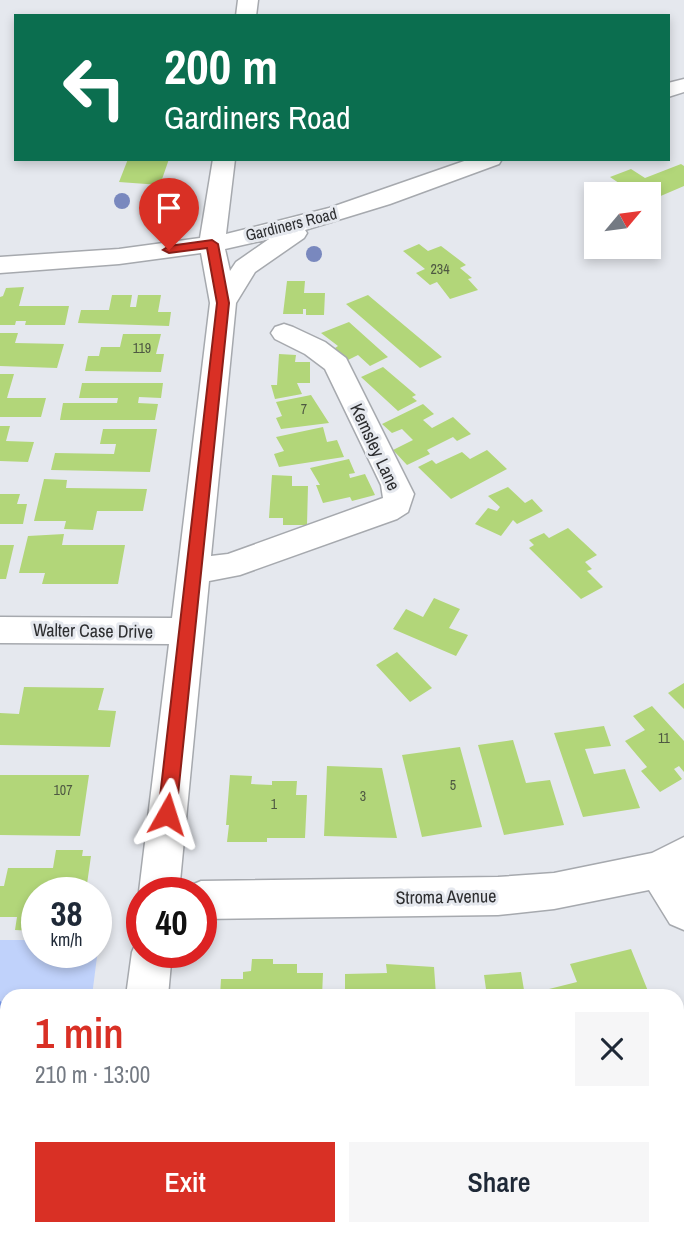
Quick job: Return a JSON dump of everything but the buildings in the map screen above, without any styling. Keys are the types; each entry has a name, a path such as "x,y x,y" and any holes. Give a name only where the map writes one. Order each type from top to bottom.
{"street":[{"path":"161,877 223,303 212,244 224,161"},
{"name":"Gardiners Road","path":"0,265 76,262 212,244 313,221 412,190 486,161"},
{"path":"223,303 237,278 253,260 313,221"},
{"name":"Kemsley Lane","path":"194,570 229,566 386,512 397,504 399,494 396,485 336,364 315,348 284,333"},
{"name":"Walter Case Drive","path":"0,630 187,632"},
{"path":"672,862 684,911"},
{"name":"Stroma Avenue","path":"217,900 498,896 554,891 672,862"},
{"path":"148,989 150,968"}],"shaded area":[{"path":"0,940 21,940 21,968 96,968 93,989 0,989"}],"route":[{"path":"167,814 223,303 212,244 169,250"}]}
